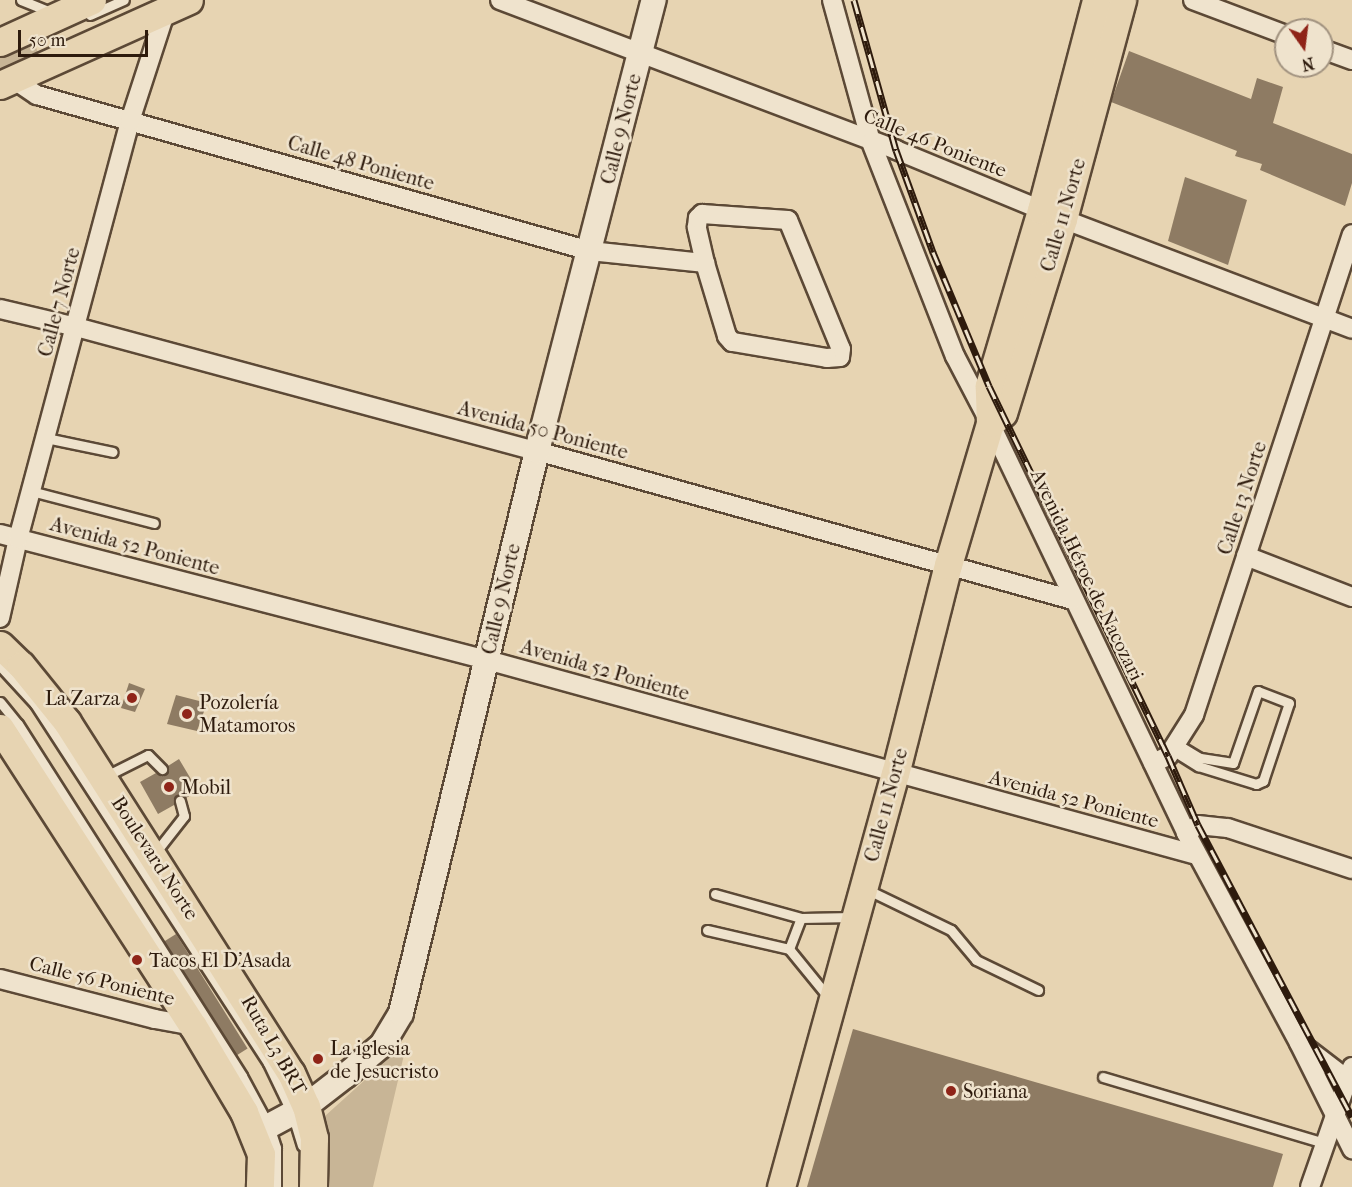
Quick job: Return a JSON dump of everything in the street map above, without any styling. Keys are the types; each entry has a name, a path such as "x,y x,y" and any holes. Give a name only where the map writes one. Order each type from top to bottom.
{"main road":[{"name":"Calle 9 Norte","path":"261,1130 299,1109 382,1045 401,1013 537,451 654,0"},
{"name":"Calle 11 Norte","path":"781,1187 895,774 948,565 990,423 1003,413 1052,215 1096,0"},
{"name":"Calle 11 Norte","path":"1052,215 1122,0"},
{"path":"4,79 175,4"},
{"path":"0,42 77,12"},
{"name":"Boulevard Norte","path":"0,645 21,665 68,722 291,1073 299,1109 314,1138 308,1181"},
{"path":"0,728 261,1130 260,1187"}],"street":[{"name":"Calle 46 Poniente","path":"501,0 896,150 1052,215 1352,329"},
{"name":"Avenida Héroe de Nacozari","path":"832,0 871,142 955,356 990,423 1197,855 1299,1043 1352,1149"},
{"path":"1193,0 1274,30"},
{"name":"Calle 7 Norte","path":"0,618 18,539 130,121 175,4"},
{"path":"1334,53 1352,60"},
{"name":"Calle 48 Poniente","path":"4,79 37,96 590,251 705,263"},
{"path":"702,214 788,220 841,349 840,357 827,358 732,342 728,336 705,263 698,218 702,214"},
{"name":"Calle 13 Norte","path":"1153,763 1168,756 1194,715 1352,234"},
{"name":"Avenida 50 Poniente","path":"0,309 76,327 537,451 1073,600"},
{"name":"Avenida 52 Poniente","path":"0,534 487,660 895,774 1197,855"},
{"path":"1246,556 1352,597"},
{"path":"1186,833 1198,825 1228,828 1352,869"},
{"name":"Calle 56 Poniente","path":"0,979 193,1026"},
{"path":"1299,1043 1350,1076 1310,1187"}],"lane":[{"path":"21,0 77,12 124,0"},
{"path":"4,79 42,54"},
{"path":"46,438 113,452"},
{"path":"32,491 154,523"},
{"name":"Ruta L3 BRT","path":"0,666 35,704 299,1109"},
{"path":"1258,691 1289,703 1263,781 1256,784 1198,766 1175,747 1200,758 1233,764 1258,691"},
{"path":"0,702 24,734 236,1066 261,1130 276,1148 276,1187"},
{"path":"103,777 148,755 162,769"},
{"path":"153,855 183,816 180,801"},
{"path":"864,888 951,930 976,960 1038,990"},
{"path":"714,894 801,918 856,916"},
{"path":"789,949 801,918"},
{"path":"707,930 789,949 816,978 832,1003"},
{"path":"1103,1077 1325,1143"}],"shaded area":[{"path":"35,45 39,55 0,70 0,57"},
{"path":"407,1042 373,1187 322,1187 328,1148 325,1116"}],"building":[{"path":"1129,51 1251,99 1257,78 1283,87 1273,123 1352,154 1352,183 1345,206 1260,170 1262,164 1235,156 1237,151 1111,102"},
{"path":"1185,177 1247,200 1228,265 1168,241"},
{"name":"La Zarza","path":"129,683 145,689 135,712 121,708"},
{"name":"Pozolería Matamoros","path":"176,695 207,703 197,731 167,724"},
{"name":"Mobil","path":"179,759 198,791 186,798 181,794 176,796 174,805 158,814 140,782 156,773 161,776 166,774 168,766"},
{"path":"176,934 248,1048 236,1056 164,941"},
{"name":"Soriana","path":"853,1029 1283,1154 1273,1187 807,1187"}],"railway":[{"path":"854,0 896,150 933,252 989,386 1168,756 1198,825 1352,1117"}],"place":[{"name":"La Zarza","path":"132,698"},
{"name":"Pozolería Matamoros","path":"187,714"},
{"name":"Mobil","path":"169,787"},
{"name":"Tacos El D'Asada","path":"137,960"},
{"name":"La iglesia de Jesucristo","path":"318,1059"},
{"name":"Soriana","path":"951,1091"}]}
